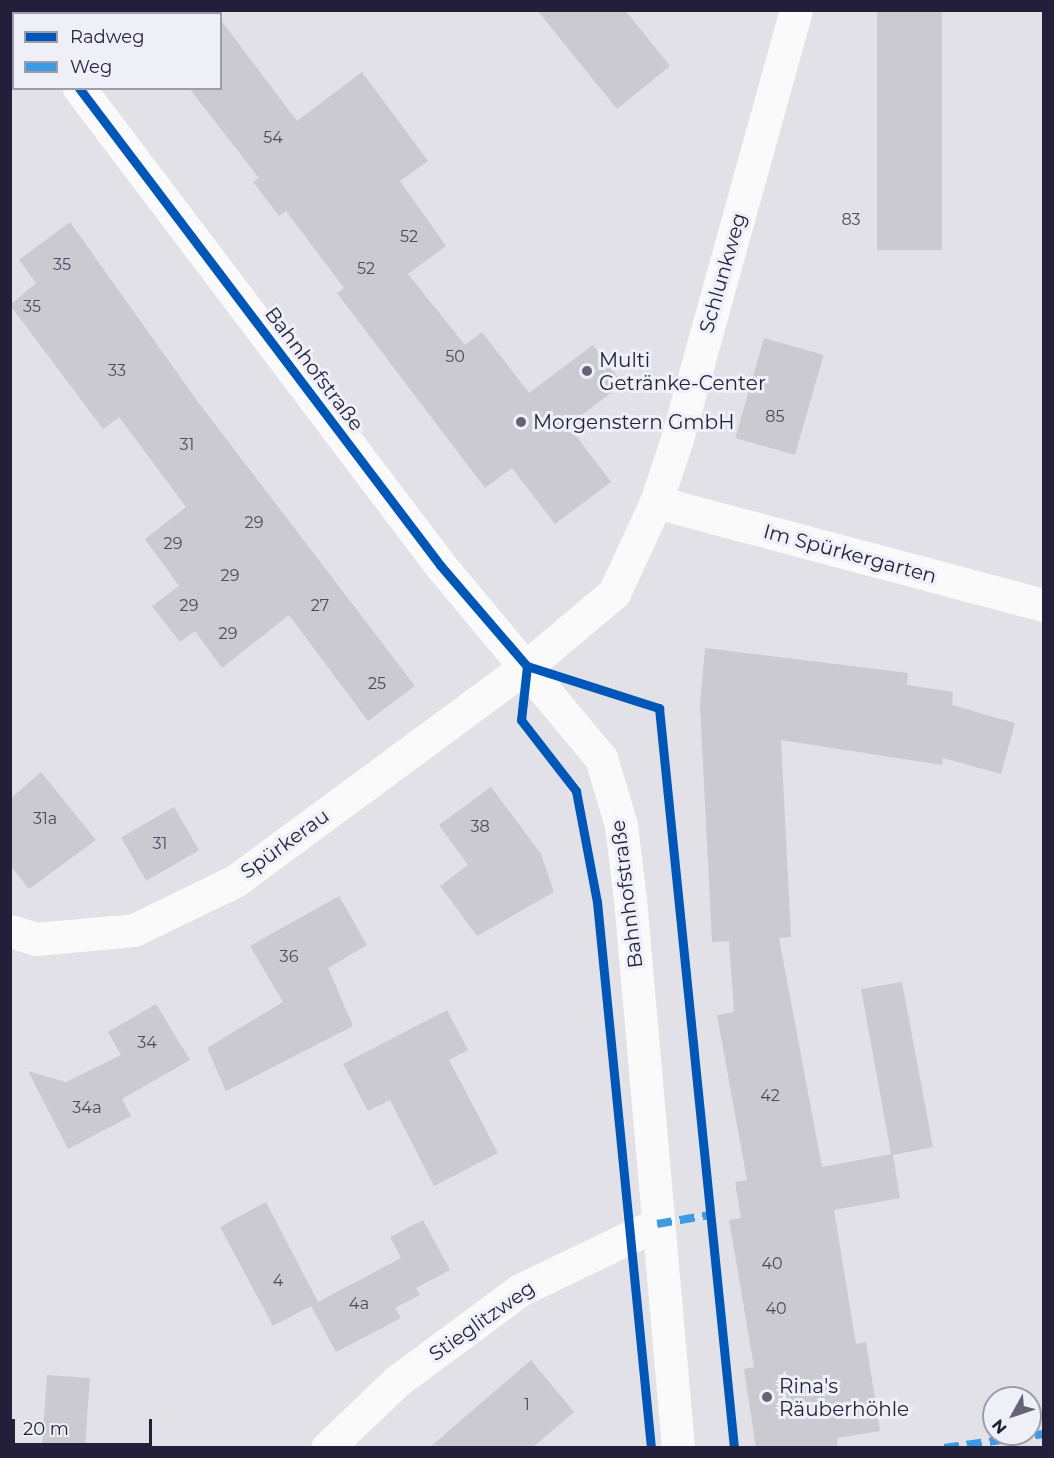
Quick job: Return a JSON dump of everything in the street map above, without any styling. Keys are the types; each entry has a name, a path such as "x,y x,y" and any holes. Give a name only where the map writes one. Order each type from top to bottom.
{"street":[{"name":"Schlunkweg","path":"527,666 614,593 656,502 796,10"},
{"name":"Bahnhofstraße","path":"81,90 440,565 527,666 601,758 621,825 678,1448"},
{"name":"Im Spürkergarten","path":"656,502 1044,605"},
{"name":"Spürkerau","path":"10,932 36,939 134,930 235,881 527,666"},
{"name":"Stieglitzweg","path":"327,1448 397,1381 520,1290 657,1224"}],"building":[{"path":"537,10 625,10 670,66 617,109"},
{"path":"877,10 942,10 942,250 877,250"},
{"path":"222,22 297,121 362,72 428,161 400,181 446,246 408,274 465,345 482,332 529,393 593,345 623,384 568,425 611,482 555,524 512,468 485,488 337,293 344,288 286,211 279,216 253,182 259,178 191,90 222,90"},
{"path":"70,222 198,402 415,686 368,721 289,615 222,668 195,631 180,642 152,606 179,586 145,539 186,507 119,417 103,429 10,305 36,283 19,260"},
{"path":"764,338 824,355 795,455 735,438"},
{"path":"705,648 908,673 907,685 953,692 952,705 1015,723 1001,774 943,758 942,765 781,740 791,937 779,938 822,1167 891,1154 861,989 902,982 933,1147 893,1155 900,1198 834,1210 856,1344 866,1342 880,1431 837,1438 838,1448 756,1448 744,1369 754,1367 729,1220 741,1218 735,1182 747,1180 717,1015 734,1012 729,941 712,942 700,705"},
{"path":"41,772 96,840 29,889 10,865 10,799"},
{"path":"491,787 541,854 554,892 477,936 440,886 468,865 439,825"},
{"path":"174,807 199,850 146,881 121,838"},
{"path":"339,896 367,945 328,968 353,1026 226,1091 207,1048 283,1002 250,946"},
{"path":"156,1004 190,1060 122,1099 131,1116 68,1149 28,1071 66,1082 121,1055 108,1032"},
{"path":"447,1010 468,1050 449,1060 498,1153 434,1186 390,1100 368,1111 343,1064"},
{"path":"266,1202 318,1302 401,1258 390,1237 423,1220 450,1270 416,1288 420,1295 395,1308 401,1318 336,1352 311,1306 273,1326 220,1227"},
{"path":"531,1360 574,1412 532,1448 429,1448"},
{"path":"47,1375 90,1378 85,1448 42,1448"}],"marked path":[{"path":"657,1224 709,1215"},
{"path":"944,1448 1044,1434"}],"cycle path":[{"path":"81,90 440,565 527,666"},
{"path":"527,666 659,708 734,1448"},
{"path":"527,666 521,720 576,791 597,902 651,1448"}],"place":[{"name":"Multi Getränke-Center","path":"587,371"},
{"name":"Morgenstern GmbH","path":"521,422"},
{"name":"Rina's Räuberhöhle","path":"767,1397"}]}
